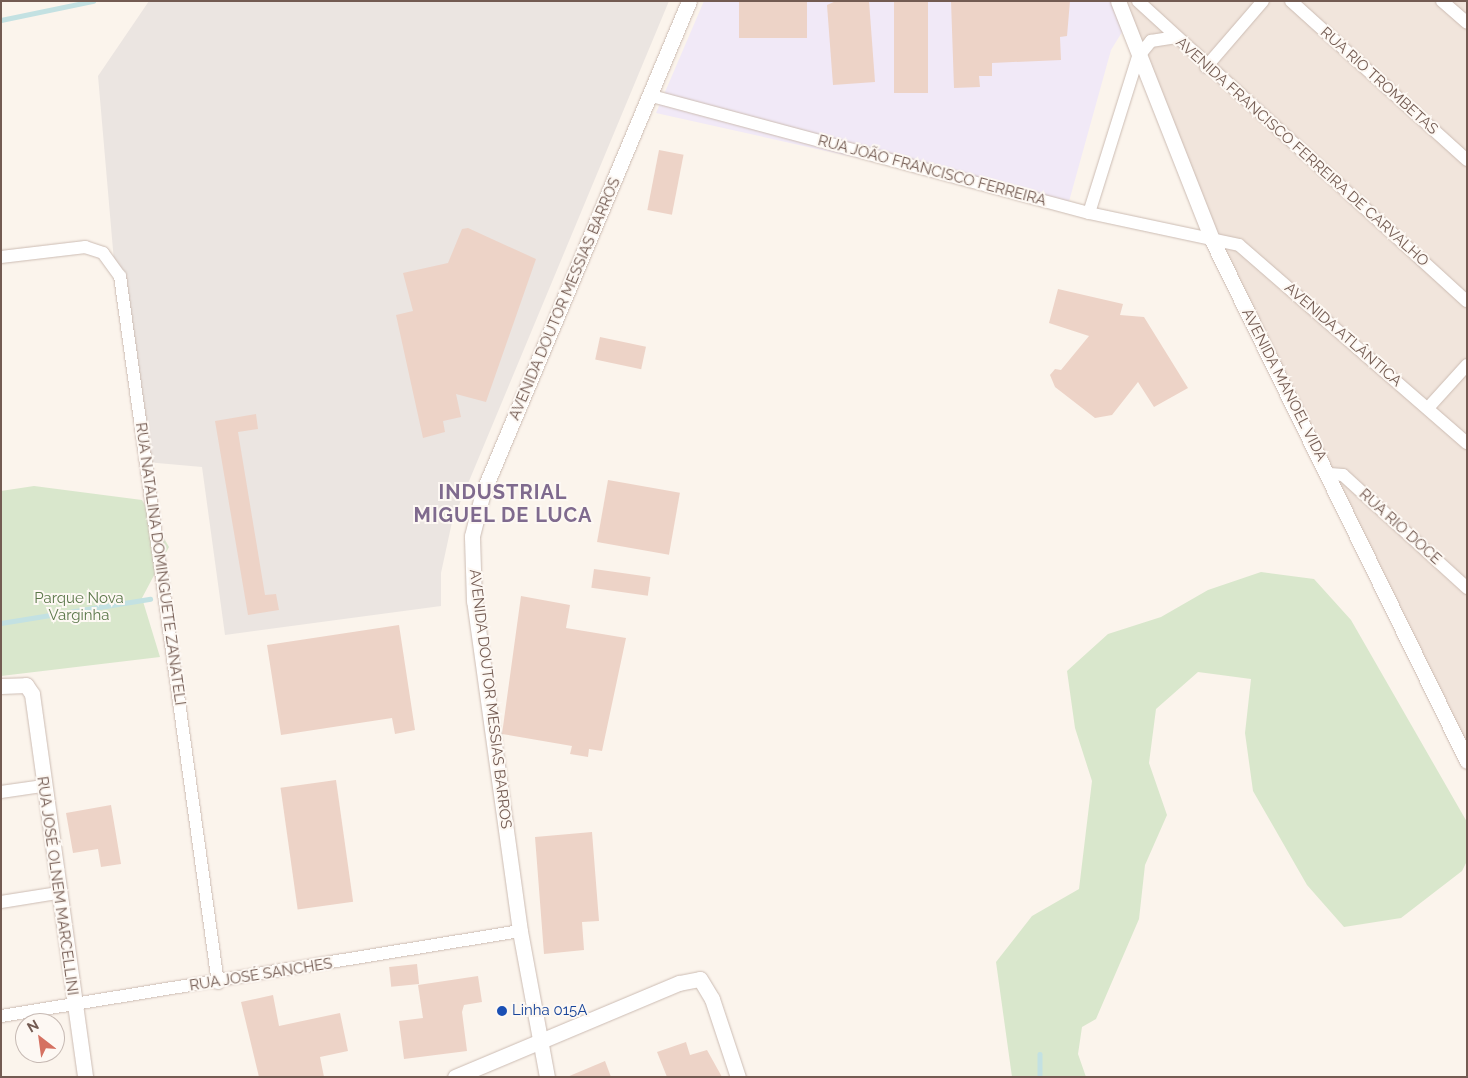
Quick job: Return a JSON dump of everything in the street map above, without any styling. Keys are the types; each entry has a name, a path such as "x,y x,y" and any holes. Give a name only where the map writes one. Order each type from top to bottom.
{"street":[{"name":"AVENIDA DOUTOR MESSIAS BARROS","path":"547,1077 539,1042 520,931 474,600 472,536 483,492 652,96 688,1"},
{"name":"AVENIDA MANOEL VIDA","path":"1118,1 1138,57 1212,240 1330,474 1467,761"},
{"name":"AVENIDA FRANCISCO FERREIRA DE CARVALHO","path":"1138,1 1206,67 1467,301"},
{"path":"1206,67 1264,1"},
{"name":"RUA RIO TROMBETAS","path":"1291,1 1467,160"},
{"path":"1442,1 1467,24"},
{"path":"1089,213 1138,57 1151,41 1175,37"},
{"name":"RUA JOÃO FRANCISCO FERREIRA","path":"652,96 1089,213 1212,240"},
{"name":"AVENIDA ATLÂNTICA","path":"1212,240 1239,245 1467,443"},
{"name":"RUA NATALINA DOMINGUETE ZANATELI","path":"1,257 85,246 103,252 120,276 218,983"},
{"path":"1428,408 1467,365"},
{"name":"RUA RIO DOCE","path":"1330,474 1343,475 1467,588"},
{"name":"RUA JOSÉ OLNEM MARCELLINI","path":"1,686 26,685 32,694 42,786 85,1077"},
{"path":"1,792 42,786"},
{"path":"1,902 58,893"},
{"name":"RUA JOSÉ SANCHES","path":"1,1016 218,983 520,931"},
{"path":"455,1077 679,983 700,979 712,999 738,1077"}],"shaded area":[{"path":"149,1 669,1 452,522 441,573 441,606 225,635 202,467 146,462 117,296 98,76"},
{"path":"704,1 1118,1 1127,24 1111,50 1068,205 656,113"},
{"path":"1118,1 1467,1 1467,761 1280,382"}],"green space":[{"name":"Parque Nova Varginha","path":"34,486 142,500 169,547 142,598 160,657 1,676 1,491"},
{"path":"1261,572 1314,579 1351,620 1467,822 1467,861 1462,871 1401,918 1344,927 1307,885 1253,791 1245,733 1251,679 1198,672 1156,709 1149,763 1167,815 1145,865 1139,919 1096,1019 1082,1027 1078,1054 1086,1077 1012,1077 996,962 1032,916 1079,889 1092,781 1075,728 1067,671 1108,634 1161,617 1208,590"}],"building":[{"path":"739,1 807,1 807,38 739,38"},
{"path":"836,1 869,1 875,82 833,85 827,5"},
{"path":"894,1 928,1 928,93 894,93"},
{"path":"951,1 1070,1 1067,36 1060,37 1061,60 992,63 992,76 979,76 980,87 954,88"},
{"path":"659,150 684,155 672,215 647,210"},
{"path":"468,228 536,259 486,402 456,394 461,417 443,421 445,432 423,438 396,315 413,311 403,273 448,263 462,229"},
{"path":"1058,289 1123,304 1120,315 1144,317 1188,388 1154,407 1138,382 1112,415 1095,418 1055,387 1050,375 1055,369 1061,370 1089,336 1049,323"},
{"path":"600,337 646,347 641,369 595,359"},
{"path":"256,414 258,429 238,432 265,595 276,594 279,610 248,615 215,421"},
{"path":"608,480 680,493 669,555 597,542"},
{"path":"594,569 650,577 648,596 591,588"},
{"path":"521,596 570,605 566,628 626,638 602,751 589,749 588,757 570,754 572,746 502,734"},
{"path":"399,625 415,730 395,734 392,718 281,735 267,645"},
{"path":"336,780 353,902 298,910 281,788"},
{"path":"111,805 121,864 101,867 98,849 73,853 66,813"},
{"path":"592,832 599,921 582,922 584,950 544,954 535,837"},
{"path":"417,964 419,984 391,987 389,967"},
{"path":"478,976 482,1002 464,1005 462,1012 467,1051 404,1059 399,1021 423,1018 418,985"},
{"path":"273,995 279,1026 340,1013 348,1051 320,1057 324,1077 259,1077 241,1002"},
{"path":"686,1042 690,1055 707,1050 722,1077 667,1077 657,1052"},
{"path":"605,1061 611,1077 567,1077"}],"waterway":[{"path":"1,20 93,1"},
{"path":"1,623 150,599"},
{"path":"1040,1054 1040,1077"}],"place":[{"name":"Linha 015A","path":"502,1011"}],"district":[{"name":"INDUSTRIAL MIGUEL DE LUCA","path":"503,504"}]}
